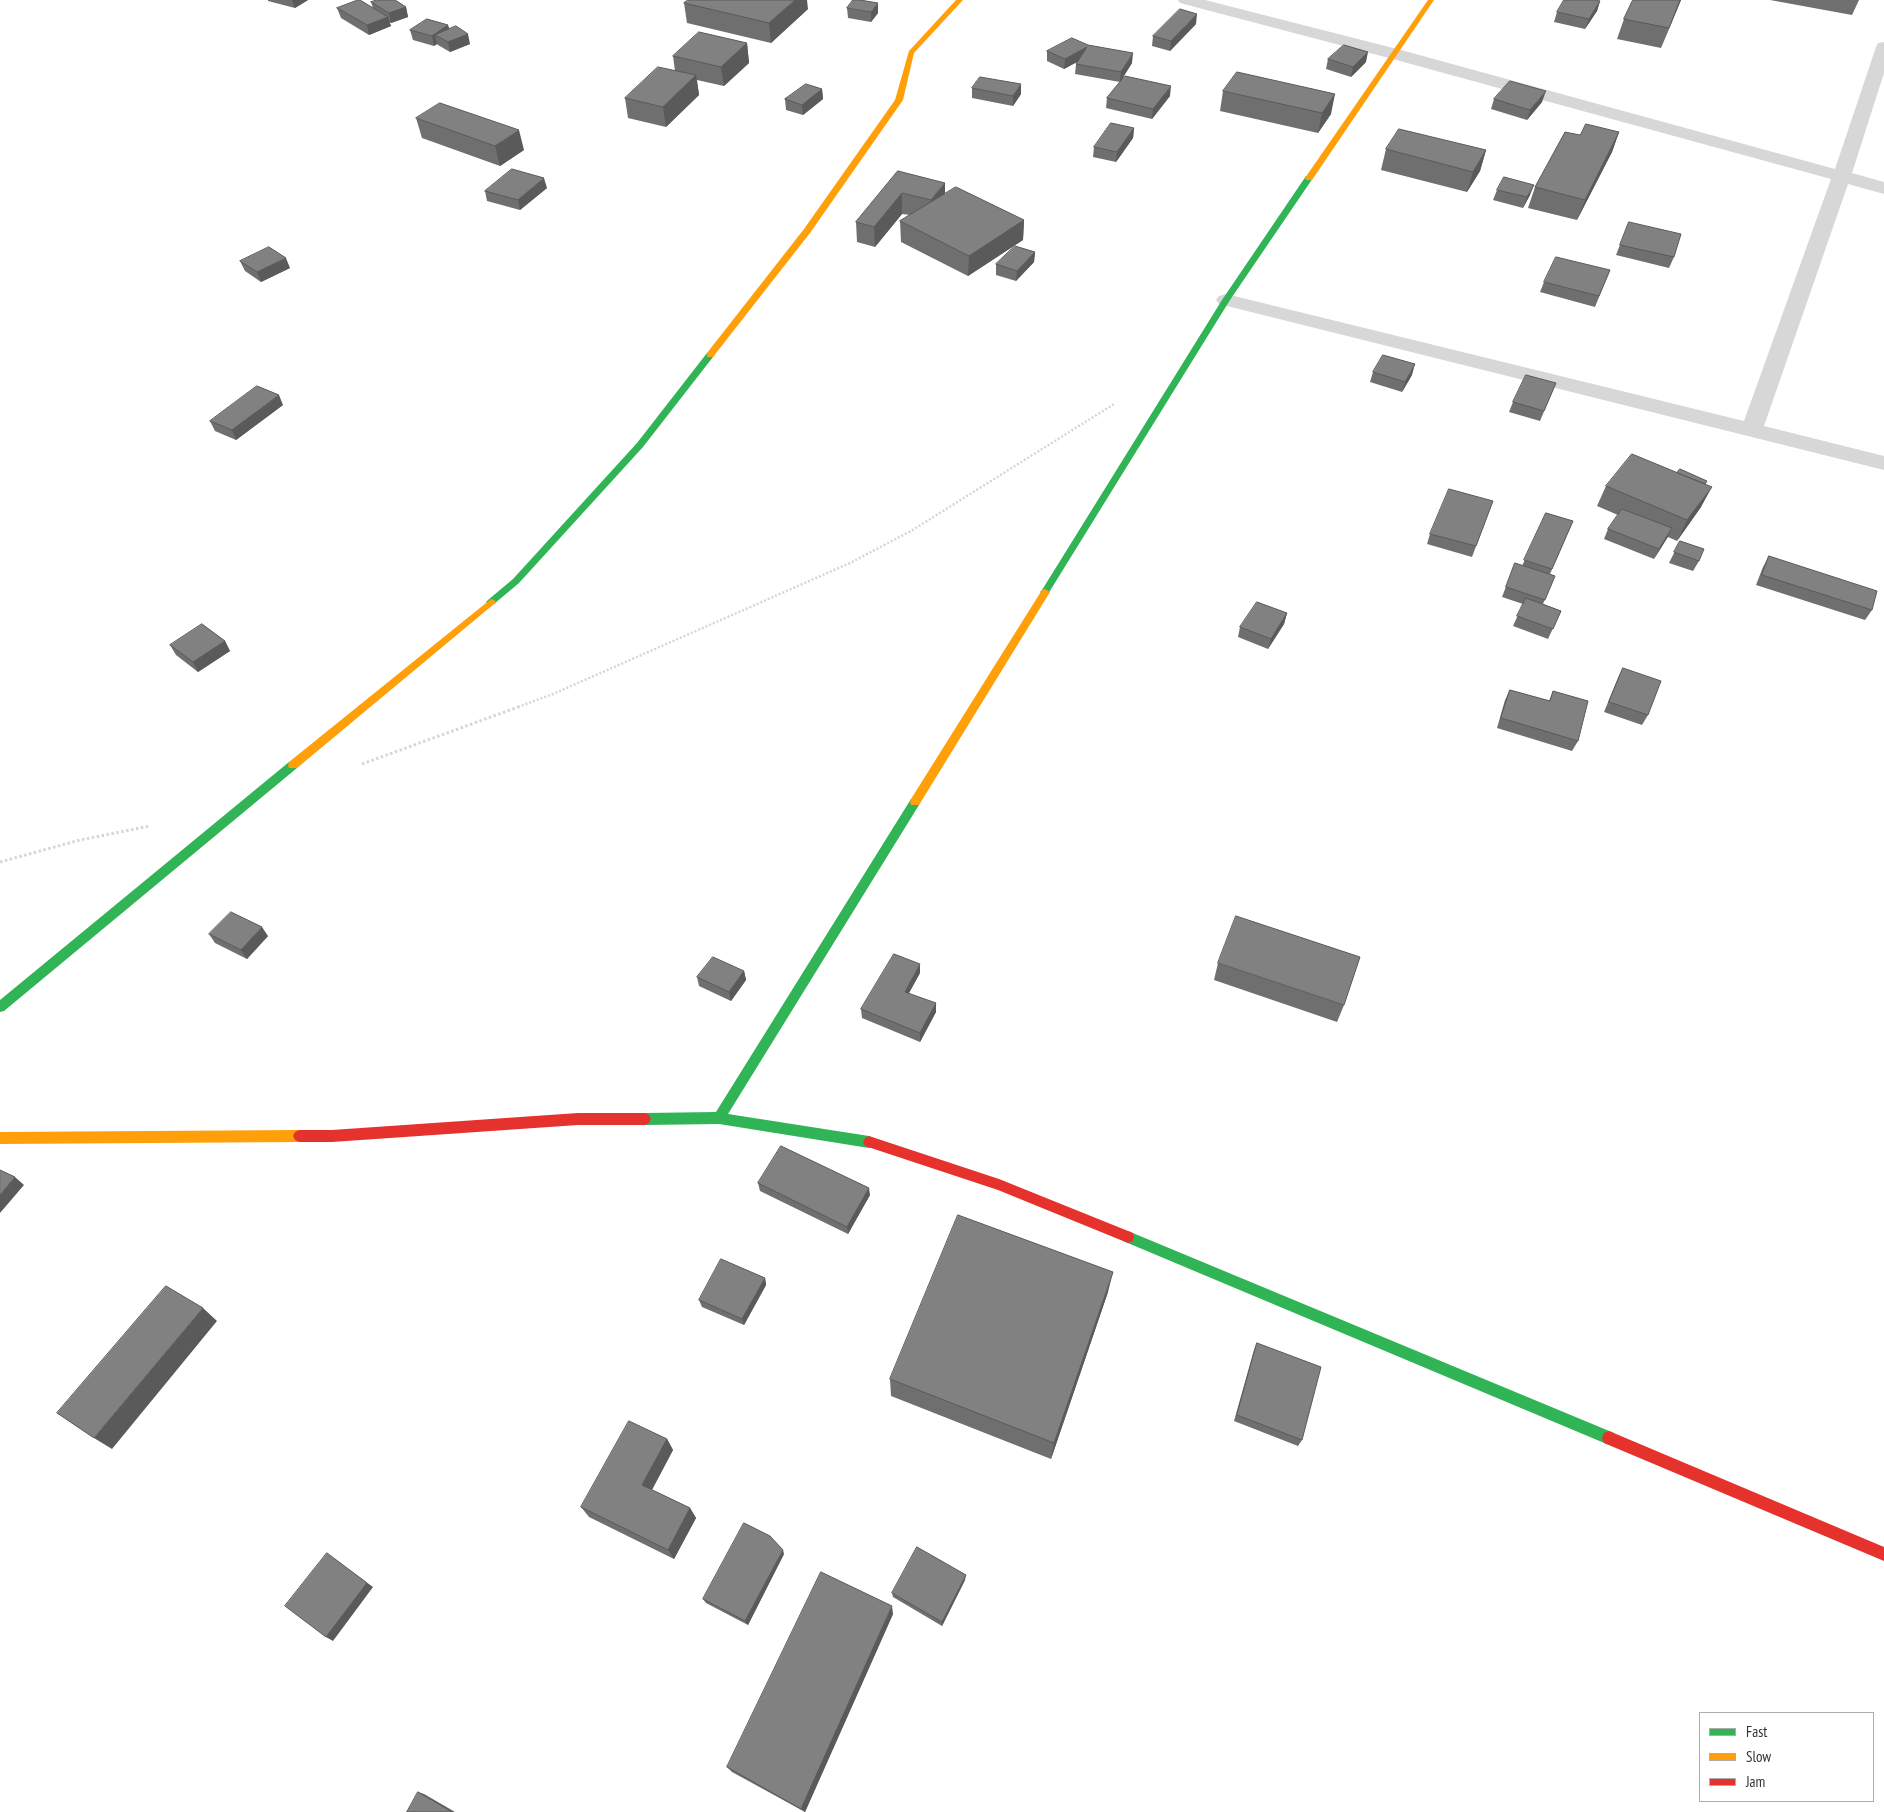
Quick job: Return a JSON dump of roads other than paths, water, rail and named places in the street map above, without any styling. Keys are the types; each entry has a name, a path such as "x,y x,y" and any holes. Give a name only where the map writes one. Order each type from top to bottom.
{"street":[{"path":"0,1007 69,948 417,665 516,581 640,445 807,231 899,100 912,52 960,0"},
{"path":"1186,0 1394,54 1841,178 1884,188"},
{"path":"720,1118 1226,300 1431,0"},
{"path":"1752,429 1841,178 1884,47"},
{"path":"1226,300 1884,463"},
{"path":"0,1138 332,1136 578,1120 720,1118 872,1143 999,1185 1884,1554"}]}
